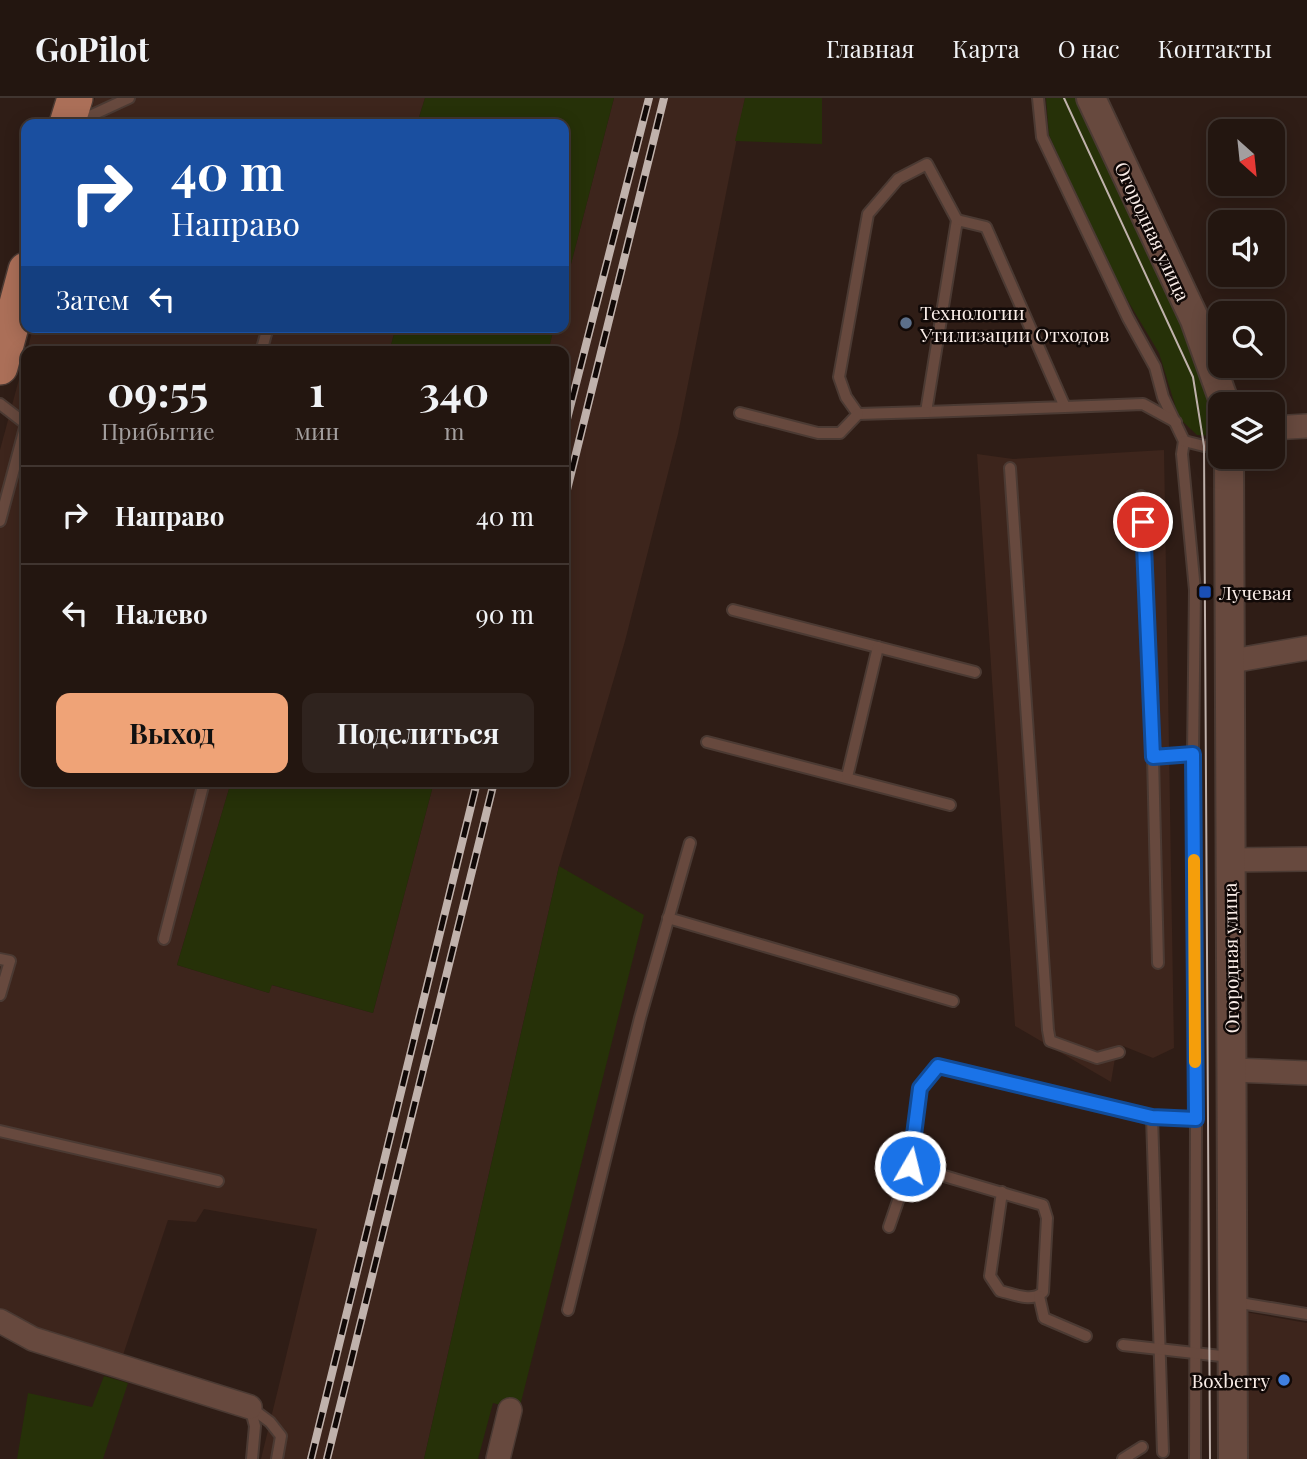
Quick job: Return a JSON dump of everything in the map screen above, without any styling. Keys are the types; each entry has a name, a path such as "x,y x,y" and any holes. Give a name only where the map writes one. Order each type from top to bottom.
{"main road":[{"path":"70,119 75,98"},
{"path":"0,367 21,295"}],"street":[{"name":"Огородная улица","path":"1091,98 1195,320 1221,392"},
{"path":"1285,427 1307,426"},
{"name":"Огородная улица","path":"1229,469 1233,1459"},
{"path":"1231,662 1307,649"},
{"path":"1229,860 1307,859"},
{"path":"1232,1070 1307,1073"},
{"path":"0,1321 33,1339 250,1407"},
{"path":"499,1459 510,1410"}],"lane":[{"path":"81,119 129,98"},
{"path":"1038,98 1042,137 1128,318 1156,367 1163,397 1184,441 1195,590 1195,1459"},
{"path":"858,414 846,397 839,377 868,214 898,179 927,163 957,220 926,412"},
{"path":"957,220 986,227 1065,407"},
{"path":"0,404 21,420"},
{"path":"740,412 818,433 840,433 858,414 1143,404 1176,422"},
{"path":"1184,441 1208,446"},
{"path":"0,521 21,443"},
{"path":"1010,468 1050,1041 1097,1058 1119,1052"},
{"path":"1142,496 1158,963"},
{"path":"733,610 975,672"},
{"path":"847,777 878,647"},
{"path":"707,742 950,805"},
{"path":"1153,757 1193,754"},
{"path":"164,939 203,787"},
{"path":"568,1310 668,918 690,843"},
{"path":"668,918 953,1000"},
{"path":"0,959 10,961 0,995"},
{"path":"889,1227 910,1166 920,1088 938,1066 1152,1117 1196,1119"},
{"path":"1152,1117 1162,1349 1163,1452"},
{"path":"0,1131 218,1181"},
{"path":"910,1166 1002,1192 1036,1202 1047,1212 1043,1292 1039,1296 1032,1298 1000,1291 990,1276 1002,1192"},
{"path":"1039,1296 1044,1318 1086,1336"},
{"path":"1232,1302 1307,1314"},
{"path":"1123,1345 1233,1357"},
{"path":"250,1407 255,1426 252,1459"},
{"path":"250,1407 270,1422 281,1436 277,1459"},
{"path":"1123,1459 1142,1447"}],"shaded area":[{"path":"95,98 425,98 419,119 89,119"},
{"path":"614,98 745,98 678,434 625,641 559,866 424,1459 261,1459 317,1229 204,1209 196,1222 168,1220 122,1358 0,1314 0,450 21,372 21,787 230,787 177,965 269,993 271,985 373,1013 433,787 569,787 569,346 549,346 553,333 569,333 569,272"},
{"path":"32,333 394,333 391,346 28,346"},
{"path":"1164,450 1174,1048 1153,1058 1123,1046 1115,1058 1111,1082 1015,1026 977,454 1013,459"},
{"path":"1245,1312 1307,1323 1307,1459 1246,1459"}],"green space":[{"path":"425,98 614,98 569,272 569,119 419,119"},
{"path":"745,98 822,98 822,144 735,141"},
{"path":"1046,98 1079,98 1212,390 1208,392 1208,436 1197,435 1179,418 1159,353 1110,271 1049,135"},
{"path":"394,333 553,333 549,346 391,346"},
{"path":"230,787 433,787 373,1013 272,985 269,993 177,965"},
{"path":"559,866 644,915 519,1410 493,1403 478,1459 424,1459"},
{"path":"104,1376 128,1383 103,1459 17,1459 28,1393 92,1407"}],"tram line":[{"path":"1064,98 1193,377 1204,446 1210,1459"}],"railway":[{"path":"569,411 649,98"},
{"path":"569,482 664,98"},
{"path":"311,1459 476,787"},
{"path":"327,1459 493,787"}],"slow traffic":[{"path":"1194,860 1195,1062"}],"place":[{"name":"Технологии Утилизации Отходов","path":"906,323"},
{"name":"Лучевая","path":"1205,592"},
{"name":"Boxberry","path":"1284,1380"}],"route":[{"path":"910,1166 920,1088 938,1066 1152,1117 1196,1119 1193,754 1153,757 1143,522"}]}
